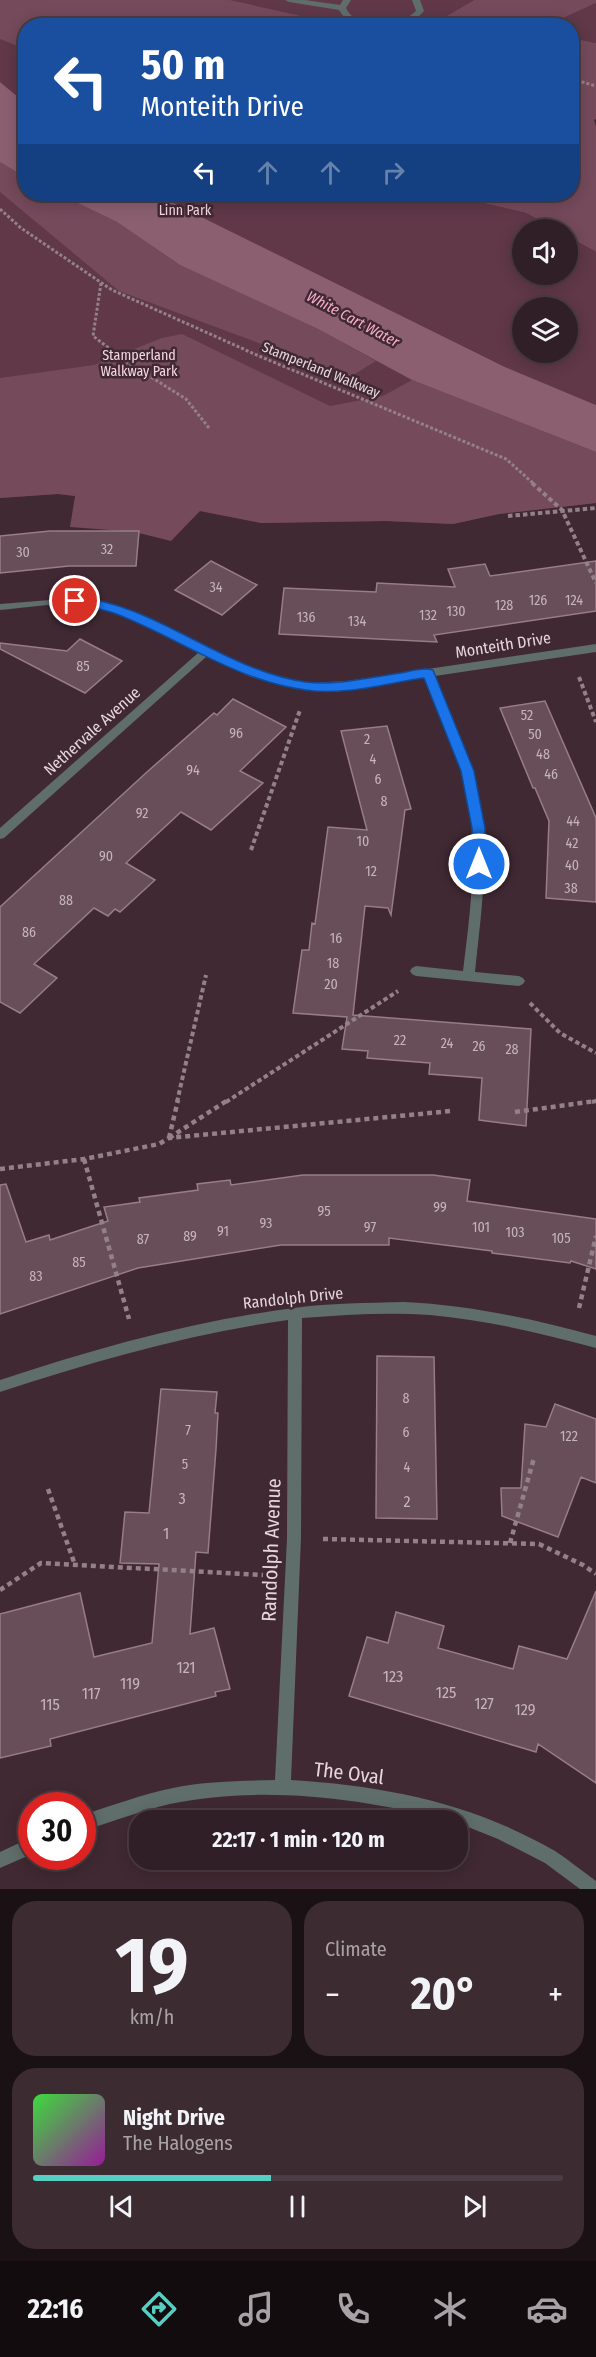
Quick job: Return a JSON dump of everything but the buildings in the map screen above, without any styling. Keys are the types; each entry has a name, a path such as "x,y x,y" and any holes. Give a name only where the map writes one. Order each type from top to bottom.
{"street":[{"path":"290,0 344,4 350,18"},
{"path":"412,18 420,11 416,0"},
{"name":"Monteith Drive","path":"0,607 75,601 98,603 125,613 255,674 308,687 347,685 596,648"},
{"name":"Nethervale Avenue","path":"0,835 205,652"},
{"path":"429,673 467,771 479,828 479,882 468,976"},
{"path":"416,971 519,981"},
{"name":"Randolph Drive","path":"0,1386 136,1342 207,1326 295,1313 404,1308 484,1316 596,1342"},
{"name":"Randolph Avenue","path":"283,1788 294,1538 295,1313"},
{"name":"The Oval","path":"96,1819 181,1795 249,1788 364,1794 427,1807 458,1817 528,1846 594,1889"},
{"path":"0,1860 18,1852"}],"path":[{"path":"579,81 596,86"},
{"name":"Stamperland Walkway","path":"0,209 21,228 112,290 259,356 506,459 562,510 596,583"},
{"path":"101,283 93,336 127,362 186,399 209,428"},
{"path":"508,516 596,508"},
{"path":"569,651 596,723"},
{"path":"251,850 308,687"},
{"path":"0,1169 84,1159 159,1144 405,987 416,971"},
{"path":"169,1138 206,975"},
{"path":"525,998 560,1033 596,1053"},
{"path":"515,1112 596,1101"},
{"path":"169,1138 451,1111"},
{"path":"84,1159 136,1342"},
{"path":"572,1335 596,1236"},
{"path":"510,1543 534,1458"},
{"path":"48,1489 75,1565"},
{"path":"352,1540 539,1544 583,1565 596,1574"},
{"path":"0,1590 41,1563 291,1576"}],"green space":[{"name":"Stamperland Walkway Park","path":"0,0 474,0 443,18 18,18 18,201 474,201 526,213 537,219 512,219 512,285 578,285 578,242 596,252 596,405 505,367 203,218 187,231 596,429 596,503 499,514 453,524 387,521 261,523 200,511 58,494 0,498"},
{"path":"0,0 230,0 310,18 18,18 18,46 0,39"},
{"path":"474,0 596,0 596,3 564,18 443,18"},
{"path":"596,3 596,43 579,39 579,18 564,18"},
{"path":"579,39 596,43 596,119 594,120 596,126 596,252 578,242 578,219 537,219 526,213 474,201 579,201"},
{"path":"0,162 18,173 18,201 74,201 117,222 180,265 318,329 376,361 350,377 119,291 0,192"},
{"path":"182,334 330,406 383,396 412,380 596,452 596,503 499,514 453,524 387,521 261,523 200,511 171,541 135,532 70,527 75,496 58,494 0,498 0,378 94,365 162,338"}],"water":[{"path":"0,82 18,97 18,173 0,162"},
{"name":"White Cart Water","path":"74,201 169,201 505,367 596,405 596,452 412,380 318,329 180,265 117,222"}],"route":[{"path":"75,601 98,603 125,613 255,674 308,687 347,685 429,673 467,771 479,828 479,864"}],"park label":[{"name":"Linn Park","path":"185,210"}]}
